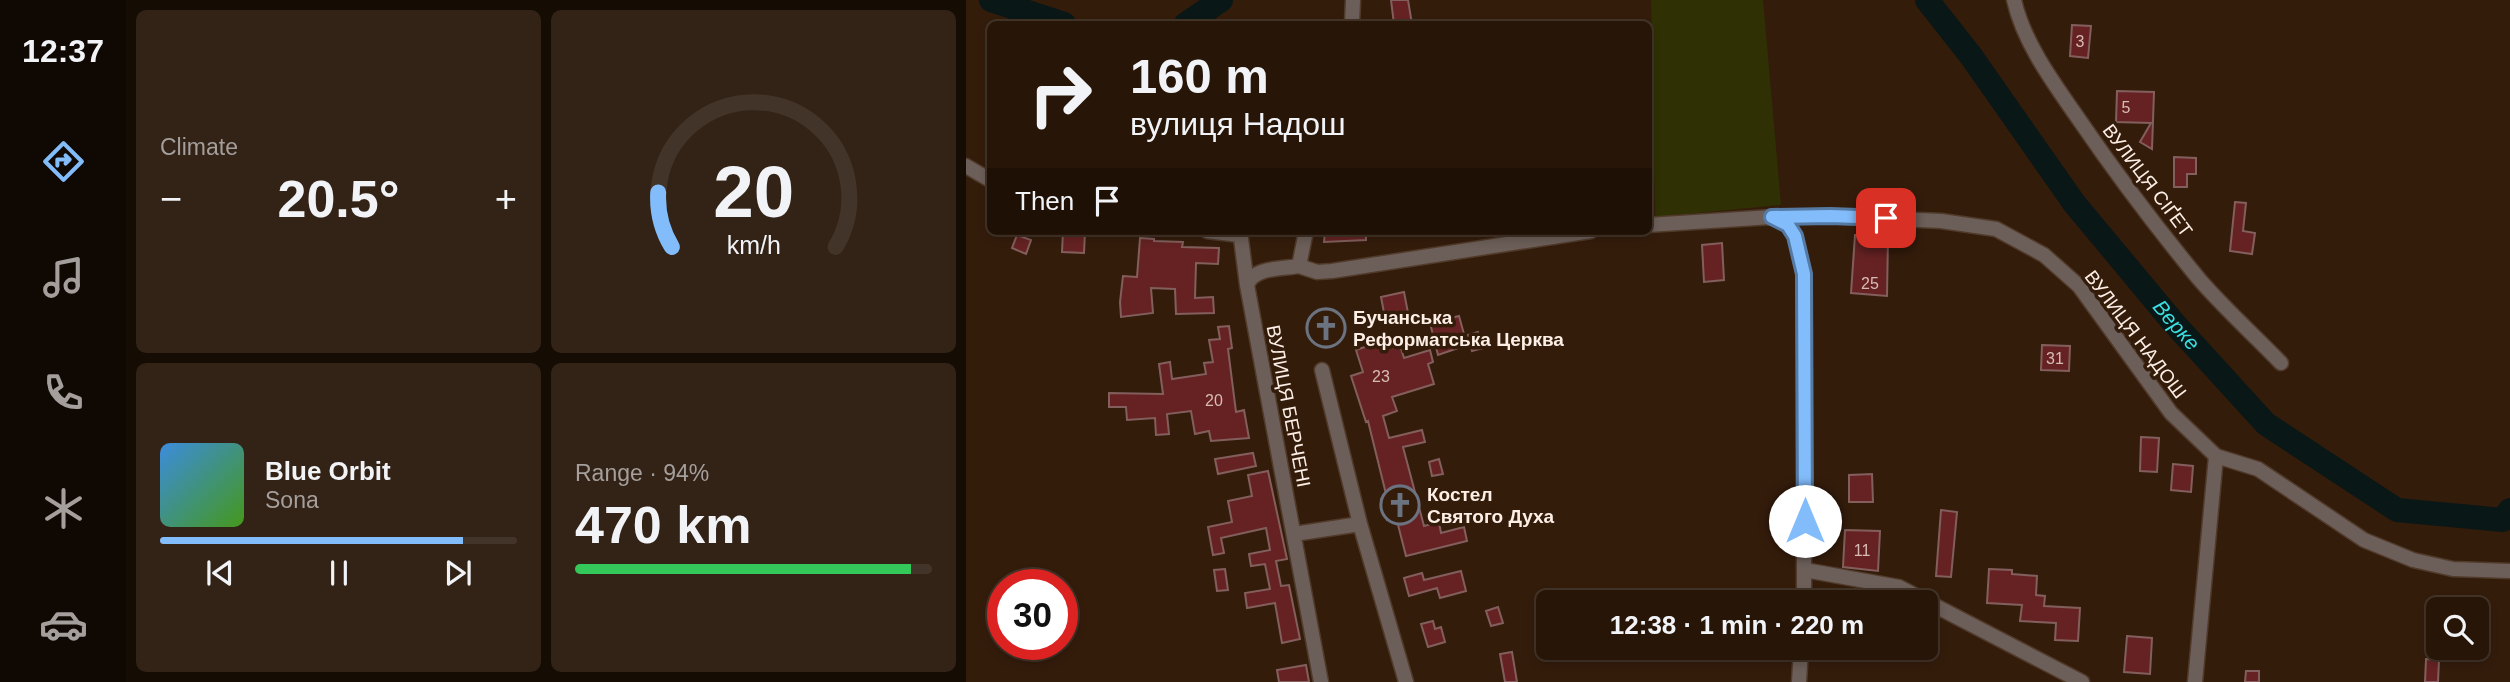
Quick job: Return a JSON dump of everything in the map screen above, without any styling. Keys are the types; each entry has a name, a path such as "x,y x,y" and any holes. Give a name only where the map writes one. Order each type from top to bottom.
{"street":[{"path":"1352,21 1353,0"},
{"name":"ВУЛИЦЯ СІҐЕТ","path":"2014,0 2028,39 2067,103 2117,175 2200,280 2281,363"},
{"path":"966,166 987,178"},
{"name":"ВУЛИЦЯ НАДОШ","path":"1652,225 1830,216 1941,221 1996,229 2044,255 2079,286 2171,413 2216,456 2258,470 2364,540 2413,560 2453,569 2510,571"},
{"path":"1772,217 1788,225 1795,236 1804,274 1804,590"},
{"name":"ВУЛИЦЯ БЕРЧЕНІ","path":"1240,235 1247,285 1321,682"},
{"path":"1298,267 1305,235"},
{"path":"1247,285 1256,273 1298,267 1317,272 1332,271 1565,235"},
{"name":"ВУЛИЦЯ БЕРЧЕНІ","path":"1322,370 1360,524 1406,682"},
{"path":"2194,682 2216,456"},
{"path":"1294,534 1360,524"},
{"path":"1805,570 1899,587 2082,682"},
{"path":"1799,682 1800,660"}],"shaded area":[{"path":"1651,0 1763,0 1781,205 1655,217"}],"building":[{"path":"1391,0 1408,0 1412,21 1394,21"},
{"path":"2072,25 2091,26 2088,58 2070,56"},
{"path":"2117,91 2154,92 2152,149 2140,142 2151,123 2116,122"},
{"path":"2174,157 2196,158 2196,174 2187,174 2187,187 2174,187"},
{"path":"2235,202 2246,203 2243,231 2255,233 2252,254 2230,251"},
{"path":"1017,235 1031,240 1026,254 1012,248"},
{"path":"1063,235 1085,235 1084,253 1062,252"},
{"path":"1325,235 1366,235 1366,240 1324,242"},
{"path":"1855,235 1888,237 1887,296 1851,293"},
{"path":"1140,238 1183,242 1182,247 1219,248 1218,264 1196,263 1195,298 1213,297 1214,313 1176,314 1175,289 1151,288 1153,313 1121,317 1123,276 1137,277"},
{"path":"1722,243 1724,280 1704,282 1702,245"},
{"path":"1404,292 1409,318 1386,323 1381,297"},
{"name":"Бучанська Реформатська Церква","path":"1334,312 1338,343 1318,345 1314,314"},
{"path":"1459,316 1467,345 1438,355 1430,323"},
{"path":"1229,326 1232,348 1228,349 1236,412 1244,410 1249,438 1211,441 1209,431 1195,434 1191,411 1167,414 1169,434 1156,435 1155,418 1127,420 1126,407 1109,407 1109,393 1163,394 1159,364 1170,362 1172,379 1206,374 1204,363 1213,362 1209,340 1220,339 1218,327"},
{"path":"1478,332 1483,348 1472,351 1468,335"},
{"path":"1397,336 1404,358 1430,350 1433,362 1428,364 1434,384 1392,397 1397,411 1383,416 1389,438 1422,430 1425,442 1403,447 1424,526 1439,522 1441,533 1464,527 1467,541 1406,556 1396,517 1387,520 1381,499 1387,498 1368,421 1366,422 1351,376 1363,372 1356,350"},
{"path":"2042,345 2070,346 2069,371 2041,370"},
{"path":"2141,437 2159,438 2157,472 2140,471"},
{"path":"1253,453 1256,466 1218,474 1215,459"},
{"path":"1439,459 1443,474 1432,476 1429,462"},
{"path":"2173,464 2193,466 2191,492 2171,490"},
{"path":"1268,471 1287,559 1276,561 1281,586 1289,585 1300,639 1282,643 1275,603 1247,608 1245,593 1270,589 1265,564 1251,566 1249,554 1270,550 1266,528 1221,538 1224,553 1213,555 1208,527 1232,522 1228,501 1252,496 1248,475"},
{"path":"1872,474 1873,502 1849,502 1849,475"},
{"path":"1941,510 1957,512 1951,577 1936,576"},
{"path":"1845,530 1880,531 1878,571 1843,567"},
{"path":"1225,569 1228,590 1217,591 1214,570"},
{"path":"1989,569 2012,570 2012,574 2037,576 2036,595 2045,596 2044,606 2080,608 2078,641 2055,640 2056,623 2020,621 2022,605 1987,603"},
{"path":"1461,571 1466,591 1440,598 1437,588 1409,596 1404,578 1422,573 1424,580"},
{"path":"1498,607 1503,623 1491,626 1486,611"},
{"path":"1433,621 1435,629 1441,627 1445,642 1428,647 1421,624"},
{"path":"2127,636 2152,638 2150,674 2124,672"},
{"path":"1512,652 1517,682 1505,682 1500,654"},
{"path":"2426,659 2439,660 2438,682 2425,682"},
{"path":"1306,665 1309,682 1279,682 1277,670"},
{"path":"2246,671 2259,671 2259,682 2245,682"}],"waterway":[{"name":"Верке","path":"991,0 1055,21"},
{"name":"Верке","path":"1190,21 1221,0"},
{"name":"Верке","path":"1927,0 1971,56 2074,203 2173,322 2266,424 2397,510 2503,520 2510,510"}],"place":[{"name":"Бучанська Реформатська Церква","path":"1326,328"},
{"name":"Костел Святого Духа","path":"1400,505"}],"route":[{"path":"1805,521 1804,274 1795,236 1788,225 1772,217 1886,218"}]}
